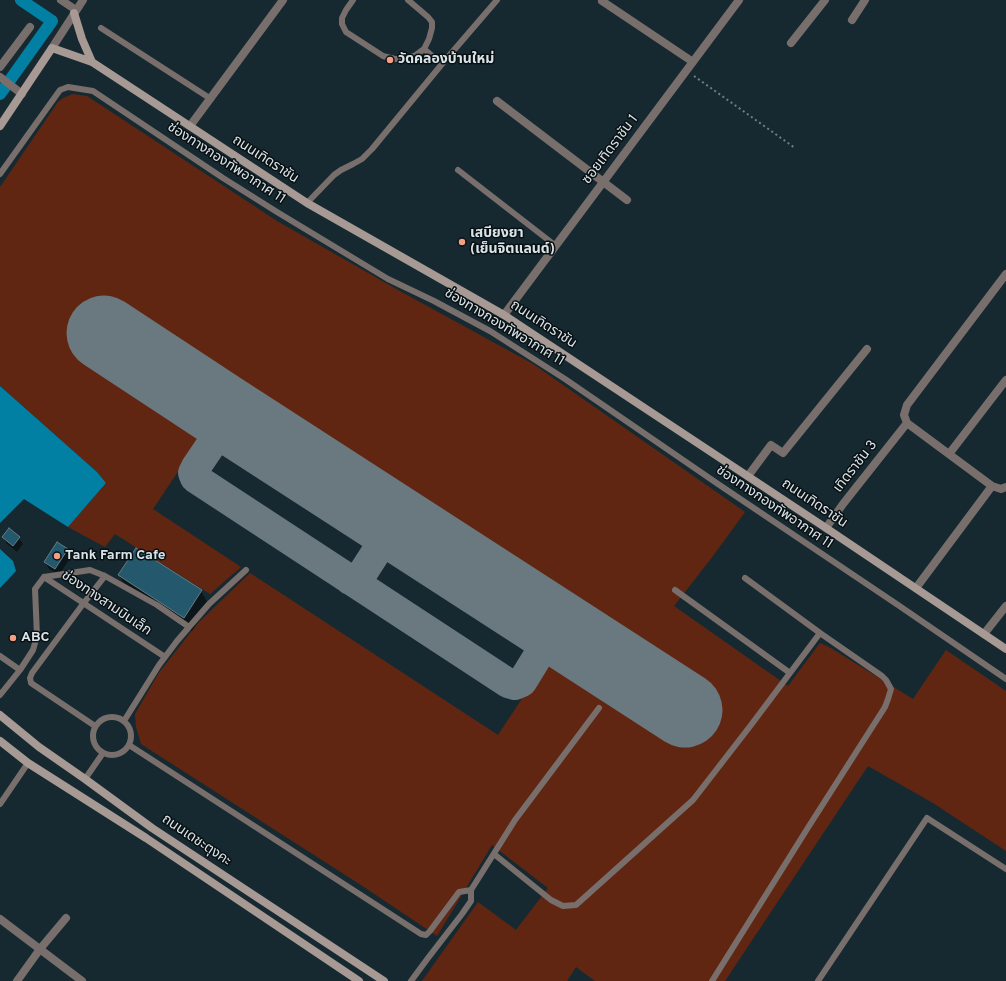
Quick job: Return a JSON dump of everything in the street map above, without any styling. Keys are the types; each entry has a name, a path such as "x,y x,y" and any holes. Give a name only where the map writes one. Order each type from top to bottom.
{"street":[{"path":"61,0 75,12 82,39 92,62"},
{"path":"0,126 83,0"},
{"path":"190,126 283,0"},
{"name":"ซอยเทิดราชัน 1","path":"504,315 738,0"},
{"path":"791,43 825,0"},
{"path":"852,20 865,0"},
{"path":"602,2 693,62"},
{"path":"0,67 30,26"},
{"name":"ถนนเทิดราชัน","path":"52,48 92,62 307,203 504,315 1006,649"},
{"path":"1,78 22,94"},
{"path":"497,101 627,200"},
{"path":"1006,274 907,405 904,415 907,423 992,486 1006,488"},
{"path":"748,476 771,445 783,453 868,350"},
{"path":"949,454 1006,380"},
{"name":"เทิดราชัน 3","path":"826,528 842,504 907,423"},
{"path":"916,588 992,486"},
{"path":"984,634 1006,606"},
{"name":"ถนนเดชะตุงคะ","path":"0,715 39,747 152,828 384,981"},
{"name":"ถนนเดชะตุงคะ","path":"0,741 28,763 146,838 359,981"},
{"path":"17,981 40,949 66,918"},
{"path":"0,919 82,981"}],"lane":[{"path":"353,0 342,18 342,24 346,32 383,56 395,59 406,59 416,55 424,49 432,28 432,22 428,17 408,0"},
{"path":"307,203 334,175 362,159 372,149 497,0"},
{"path":"101,28 211,99"},
{"path":"424,49 442,64"},
{"name":"ช่องทางกองทัพอากาศ 11","path":"0,174 60,90 68,87 93,91 223,178 277,212 388,279 434,301 490,331 565,379 1006,679"},
{"path":"458,170 556,246"},
{"path":"44,577 90,570 106,576 157,605 190,627"},
{"path":"124,721 165,657 209,604 246,570"},
{"path":"95,726 32,683 30,678 32,673 83,604 106,576"},
{"name":"ช่องทางสามบินเล็ก","path":"0,695 20,670 33,650 38,636 35,589 44,577 165,657"},
{"path":"712,981 885,707 891,689 882,676 820,633 746,578"},
{"path":"675,590 790,673"},
{"path":"494,854 551,900 563,906 576,904 693,800 820,633"},
{"path":"0,656 20,670"},
{"path":"411,981 471,901 471,890 515,820 599,708"},
{"path":"112,716 118,717 124,721 130,729 131,740 126,750 120,754 114,755 103,753 94,744 92,738 95,726 99,721 112,716"},
{"path":"129,745 421,934 426,935 430,931 459,892 471,890"},
{"path":"85,779 103,753"},
{"path":"0,804 28,763"},
{"path":"818,981 926,818 1006,869"}],"path":[{"path":"686,71 795,148"}],"shaded area":[{"path":"73,94 87,96 277,221 398,290 533,364 745,512 674,606 788,686 820,643 829,647 913,699 946,650 1006,691 1006,851 933,803 868,766 725,981 595,981 576,967 567,981 422,981 478,902 516,930 548,888 492,845 437,936 364,887 141,744 136,727 135,714 158,674 198,623 250,573 498,735 554,650 679,730 702,697 109,312 86,345 209,425 153,509 241,567 210,594 115,534 105,547 68,527 106,483 97,472 0,386 0,187 58,102"}],"water":[{"path":"0,386 97,472 106,483 68,527 24,499 0,523"},
{"path":"0,549 13,561 16,571 0,588"}],"building":[{"path":"9,528 20,537 13,546 2,537"},
{"path":"57,542 68,549 55,569 44,562"},
{"path":"136,548 202,590 184,618 118,575"}],"waterway":[{"path":"0,94 52,21 21,0"}],"taxiway":[{"path":"221,410 223,422 221,430 196,467 193,473 195,478 508,683 515,685 522,682 549,638 552,635 566,633"},
{"path":"350,580 362,574 389,532 402,527"}],"runway":[{"path":"104,333 685,710"}],"place":[{"name":"วัดคลองบ้านใหม่","path":"390,60"},
{"name":"เสบียงยา (เย็นจิตแลนด์)","path":"462,242"},
{"name":"Tank Farm Cafe","path":"57,556"},
{"name":"ABC","path":"13,638"}]}
